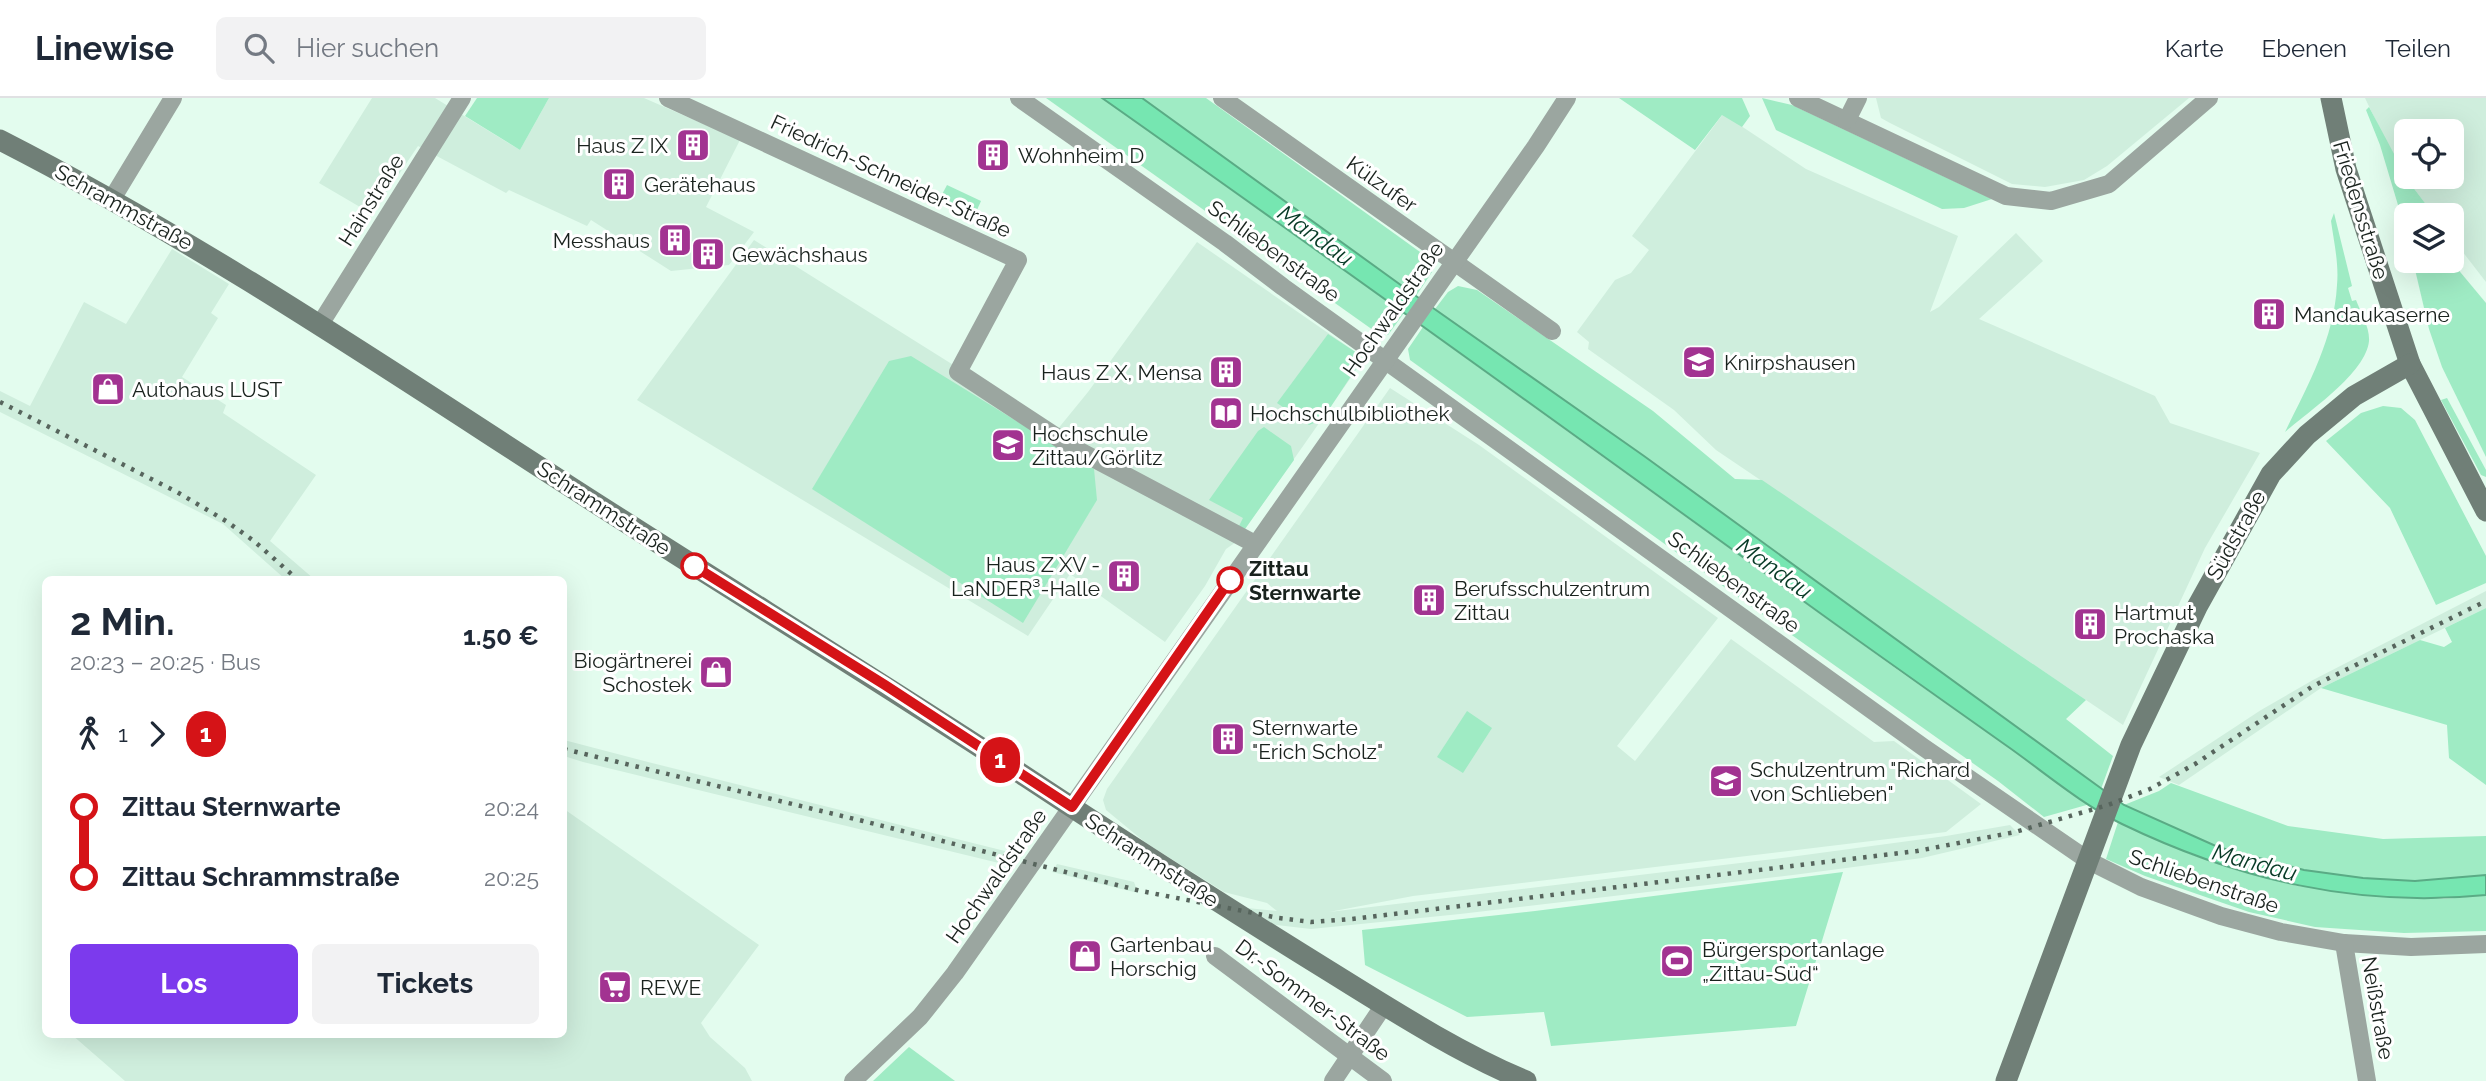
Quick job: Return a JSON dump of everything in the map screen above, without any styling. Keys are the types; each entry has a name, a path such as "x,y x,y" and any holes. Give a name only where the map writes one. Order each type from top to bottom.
{"main road":[{"name":"Friedensstraße","path":"2331,98 2346,169 2410,363 2486,511"},
{"name":"Schrammstraße","path":"0,140 112,199 212,257 710,577 885,685 1227,909 1384,1005 1499,1070 1525,1081"},
{"name":"Südstraße","path":"2092,854 2125,761 2197,607 2271,474 2307,435 2354,396 2410,363"},
{"path":"2006,1081 2092,854"}],"street":[{"path":"112,199 173,98"},
{"name":"Hainstraße","path":"319,326 462,98"},
{"name":"Friedrich-Schneider-Straße","path":"668,98 1018,260 958,372 1072,447 1255,544"},
{"name":"Schliebenstraße","path":"1019,98 1225,243 1933,754 2141,887 2221,916 2281,932 2344,943 2411,947 2486,944"},
{"name":"Külzufer","path":"1222,98 1552,331"},
{"name":"Hochwaldstraße","path":"853,1081 902,1035 932,1002 1072,807 1567,98"},
{"path":"1798,98 2006,196 2051,201 2109,184 2209,98"},
{"path":"1847,120 1858,98"},
{"name":"Neißstraße","path":"2344,943 2367,1081"},
{"name":"Dr.-Sommer-Straße","path":"1214,956 1383,1081"},
{"path":"1333,1081 1384,1005"}],"shaded area":[{"path":"372,98 435,98 520,150 549,98 644,98 740,140 706,207 754,232 729,265 671,271 591,220 587,226 509,190 506,193 418,146 372,214 319,183"},
{"path":"477,98 549,98 520,150 465,116"},
{"path":"1046,98 1102,98 1404,313 1388,335 1380,335"},
{"path":"1142,98 1206,98 1427,257 1433,265 1432,272 1416,296"},
{"path":"1619,98 1742,98 1750,116 1742,127 1722,115 1695,150"},
{"path":"1762,98 1792,105 1992,199 1964,208 1942,209 1776,130"},
{"path":"1876,98 2189,98 2107,166 2084,180 2045,187 2012,184 1890,123 1881,118"},
{"path":"2365,98 2486,98 2486,282 2464,254 2464,203 2425,203 2414,189 2464,189 2464,119 2394,119 2394,157"},
{"path":"2369,107 2394,154 2394,189 2414,189 2425,203 2397,203 2366,110"},
{"path":"1723,114 1806,169 1958,236 1930,312 1939,307 2016,233 2043,261 1979,319 2155,396 2170,423 2260,453 2205,548 2123,725 1716,450 1674,410 1588,349 1589,342 1577,332 1615,280 1631,273 1649,250 1632,236"},
{"path":"947,185 981,201 973,219 938,202"},
{"path":"2334,213 2352,286 2348,288 2352,301 2356,300 2365,320 2369,341 2358,366 2347,379 2285,432 2318,361 2331,324 2337,277 2331,221"},
{"name":"Hochschule Zittau/Görlitz","path":"754,240 1057,430 1088,392 1197,242 1357,353 1361,361 1236,542 1226,549 1205,586 1165,642 1070,574 1028,636 637,400"},
{"path":"172,249 229,284 211,313 218,318 182,377 226,405 223,413 316,475 270,541 311,576 282,576 223,524 0,412 0,391 30,406 84,302 126,324"},
{"path":"2416,273 2461,273 2486,303 2486,457 2442,367 2429,329"},
{"path":"1458,286 1477,290 1653,411 1735,479 1762,480 2086,700 2066,719 2113,756 2101,789 1644,456 1435,309 1448,292"},
{"path":"1423,327 1898,670 2090,804 2044,817 1998,781 1410,360 1408,349"},
{"path":"1328,334 1357,353 1361,361 1322,420 1309,425 1277,403"},
{"path":"911,356 1094,469 1097,500 1023,623 812,489 889,361"},
{"path":"1390,388 1479,445 1718,618 1617,746 1635,761 1731,639 1874,742 1894,741 1981,804 1946,832 1413,896 1329,912 1790,857 2010,825 2020,835 1922,858 1460,914 1311,929 1268,924 1247,908 1277,911 1267,903 1224,892 1146,843 1106,810 1103,800 1107,789"},
{"path":"2447,398 2486,470 2486,477 2481,475 2441,400"},
{"path":"2383,406 2401,408 2415,420 2486,556 2486,583 2436,605 2390,508 2326,441 2361,413"},
{"path":"1264,427 1291,446 1294,460 1245,529 1239,526 1243,518 1209,500 1258,431"},
{"path":"2486,591 2486,608 2321,688 2179,785 2159,777 2261,710 2313,680"},
{"path":"2486,608 2486,785 2449,758 2447,725 2321,688 2420,640 2444,647 2452,642 2445,628"},
{"path":"1467,711 1492,728 1463,773 1437,757"},
{"path":"567,741 1009,852 1003,864 567,757"},
{"path":"2171,783 2288,826 2383,839 2486,836 2486,875 2415,881 2363,878 2304,870 2218,847 2124,805 2159,791"},
{"path":"567,811 759,945 701,1023 710,1037 745,1068 752,1081 125,1081 76,1038 567,1038"},
{"path":"2118,822 2190,854 2236,870 2297,886 2444,899 2486,895 2486,931 2404,933 2315,927 2249,912 2145,876 2106,859"},
{"path":"1057,864 1134,882 1138,893 1052,872"},
{"name":"Bürgersportanlage „Zittau-Süd“","path":"1843,872 1796,1026 1551,1046 1544,1012 1467,1017 1365,965 1362,930"},
{"path":"909,1047 955,1081 873,1081"}],"water":[{"name":"Mandau","path":"1102,98 1142,98 1416,296 1644,456 2124,805 2218,847 2304,870 2363,878 2415,881 2486,875 2486,895 2391,897 2299,885 2210,861 2107,816 1836,625"}],"railway":[{"path":"0,402 177,492 226,521 254,541 294,576"},
{"path":"567,750 1141,891 1279,918 1311,922 1352,919 1917,851 2015,832 2108,805 2150,789 2195,764 2313,686 2486,601"}],"bus line":[{"name":"1","path":"694,566 885,685 1072,807 1230,580"}],"place":[{"name":"Haus Z IX","path":"693,145"},
{"name":"Wohnheim D","path":"993,155"},
{"name":"Gerätehaus","path":"619,184"},
{"name":"Messhaus","path":"675,240"},
{"name":"Gewächshaus","path":"708,254"},
{"name":"Mandaukaserne","path":"2269,314"},
{"name":"Knirpshausen","path":"1699,362"},
{"name":"Haus Z X, Mensa","path":"1226,372"},
{"name":"Autohaus LUST","path":"108,389"},
{"name":"Hochschulbibliothek","path":"1226,413"},
{"name":"Hochschule Zittau/Görlitz","path":"1008,445"},
{"name":"Haus Z XV - LaNDER³-Halle","path":"1124,576"},
{"name":"Zittau Sternwarte","path":"1230,580"},
{"name":"Berufsschulzentrum Zittau","path":"1429,600"},
{"name":"Hartmut Prochaska","path":"2090,624"},
{"name":"Biogärtnerei Schostek","path":"716,672"},
{"name":"Sternwarte \"Erich Scholz\"","path":"1228,739"},
{"name":"Schulzentrum \"Richard von Schlieben\"","path":"1726,781"},
{"name":"Gartenbau Horschig","path":"1085,956"},
{"name":"Bürgersportanlage „Zittau-Süd“","path":"1677,961"},
{"name":"REWE","path":"615,987"}]}
